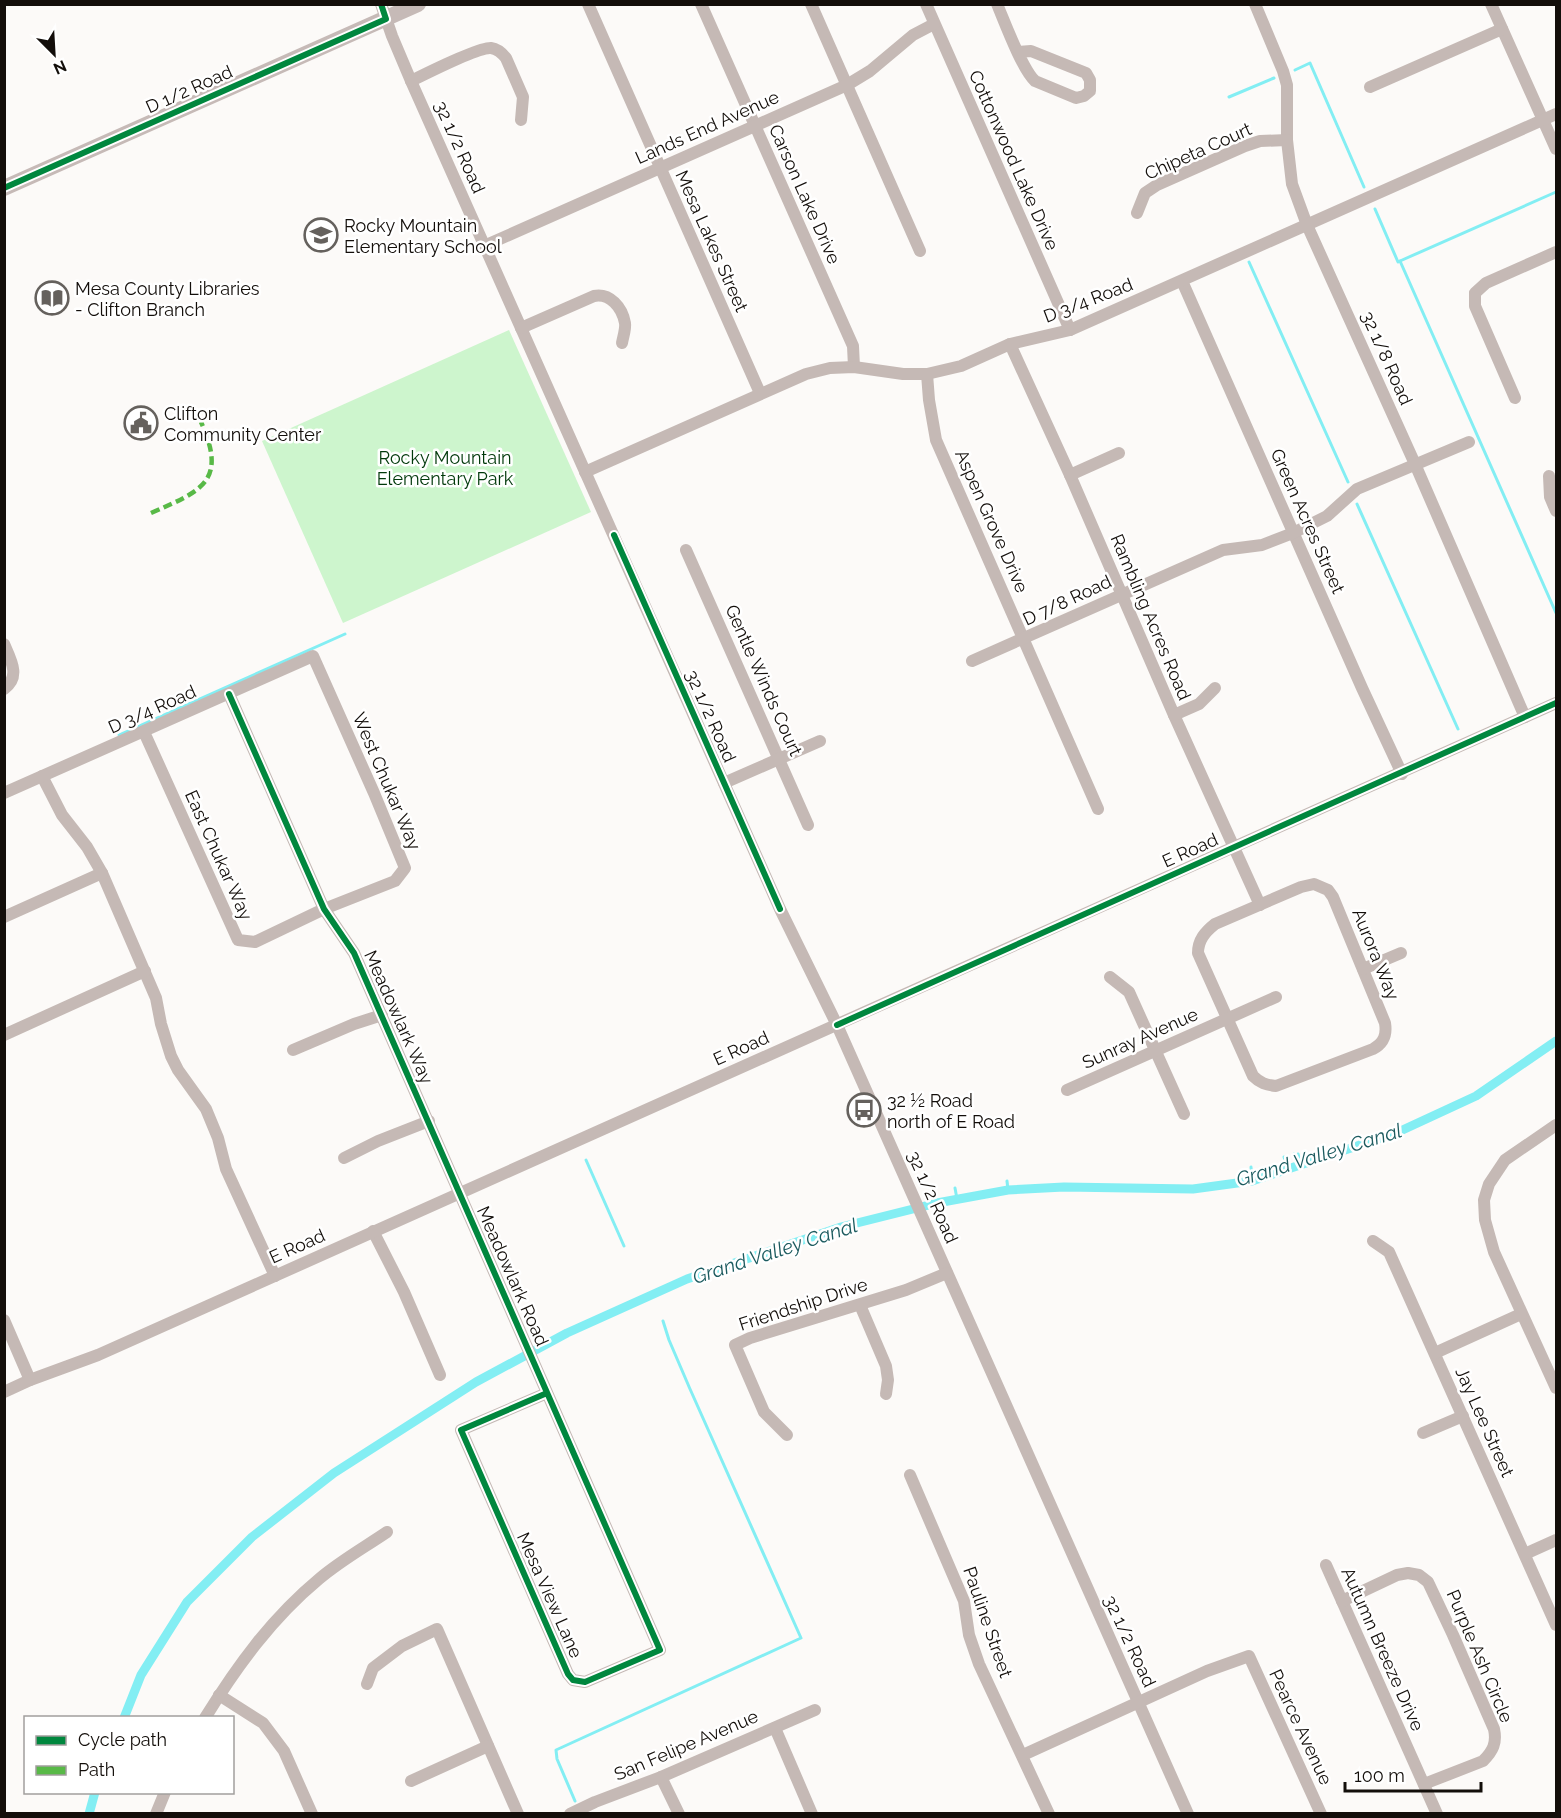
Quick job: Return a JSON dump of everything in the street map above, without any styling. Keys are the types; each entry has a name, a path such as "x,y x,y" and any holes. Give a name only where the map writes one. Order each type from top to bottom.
{"main road":[{"name":"D 1/2 Road","path":"4,188 383,12 418,4"}],"street":[{"name":"Mesa Lakes Street","path":"588,4 760,393"},
{"name":"Carson Lake Drive","path":"701,4 853,346 854,367"},
{"path":"811,4 920,251"},
{"name":"Cottonwood Lake Drive","path":"926,4 1070,330"},
{"path":"997,4 1018,52 1028,73 1035,81 1076,98 1090,91 1090,80 1086,73 1031,51 1018,52"},
{"name":"32 1/8 Road","path":"1255,4 1287,85 1287,140 1292,184 1307,225 1415,464 1525,717"},
{"path":"1491,4 1557,149"},
{"name":"32 1/2 Road","path":"383,12 484,246 780,909 837,1025 1188,1814"},
{"name":"Lands End Avenue","path":"484,246 847,85 870,71 913,34 934,24"},
{"path":"1370,87 1502,28"},
{"path":"411,81 481,50 495,49 506,58 523,97 521,120"},
{"name":"D 3/4 Road","path":"585,472 812,372 830,368 854,367 903,374 927,374 961,366 1010,344 1070,330 1557,114"},
{"name":"Chipeta Court","path":"1137,213 1145,193 1157,185 1245,146 1260,141 1287,140"},
{"path":"1515,398 1475,306 1475,293 1486,283 1557,252"},
{"name":"Green Acres Street","path":"1182,281 1402,774"},
{"path":"521,328 594,296 603,295 615,302 625,323 622,343"},
{"name":"Rambling Acres Road","path":"1010,344 1260,905"},
{"name":"Aspen Grove Drive","path":"927,374 936,440 1098,809"},
{"name":"D 7/8 Road","path":"972,662 1223,550 1262,545 1293,533 1327,516 1357,489 1469,442"},
{"path":"1070,475 1119,453"},
{"path":"1549,476 1550,497 1557,511"},
{"name":"Gentle Winds Court","path":"687,550 808,825"},
{"path":"4,644 14,666 14,678 4,689"},
{"name":"D 3/4 Road","path":"4,793 313,656"},
{"name":"West Chukar Way","path":"313,656 405,868 395,882 324,909"},
{"path":"1174,715 1199,704 1215,688"},
{"name":"Meadowlark Way","path":"230,694 324,909 354,953 459,1192"},
{"name":"E Road","path":"4,1392 98,1355 1557,703"},
{"name":"East Chukar Way","path":"144,732 237,940 255,942 324,909"},
{"path":"724,783 820,741"},
{"path":"42,776 62,815 87,847 102,873 156,998 171,1056 178,1070 206,1108 218,1138 226,1169 274,1276"},
{"path":"4,917 102,873"},
{"name":"Aurora Way","path":"1228,1018 1253,1076 1260,1083 1276,1086 1380,1046 1387,1033 1363,969 1328,890 1314,885 1301,887 1260,905"},
{"path":"1228,1018 1198,953 1200,941 1205,932 1215,924 1260,905"},
{"path":"1363,969 1401,953"},
{"path":"4,1035 145,971"},
{"path":"1110,977 1129,992 1184,1114"},
{"name":"Sunray Avenue","path":"1067,1090 1276,997"},
{"path":"293,1050 354,1024 382,1015"},
{"path":"344,1158 429,1122"},
{"path":"1557,1125 1505,1160 1489,1184 1484,1200 1485,1220 1494,1252 1557,1388"},
{"name":"Meadowlark Road","path":"459,1192 538,1373"},
{"path":"373,1231 404,1292 440,1375"},
{"name":"Jay Lee Street","path":"1373,1240 1389,1251 1557,1625"},
{"name":"Friendship Drive","path":"787,1435 764,1412 735,1345 750,1338 906,1290 947,1273"},
{"path":"860,1305 886,1366 888,1380 886,1394"},
{"path":"1435,1353 1521,1314"},
{"path":"4,1320 30,1380"},
{"name":"Mesa View Lane","path":"538,1373 547,1393 660,1650 585,1682 573,1680 568,1674 461,1430 547,1393"},
{"path":"1423,1434 1463,1416"},
{"name":"Pauline Street","path":"910,1475 964,1601 969,1635 979,1664 1050,1814"},
{"path":"206,1716 256,1643 287,1607 321,1577 387,1532"},
{"path":"1525,1554 1557,1540"},
{"name":"Autumn Breeze Drive","path":"1326,1565 1437,1814"},
{"name":"Purple Ash Circle","path":"1342,1600 1397,1575 1408,1572 1419,1575 1428,1582 1453,1635 1494,1729 1496,1739 1490,1754 1483,1761 1424,1784"},
{"path":"367,1684 373,1668 402,1646 437,1629 518,1814"},
{"name":"Pearce Avenue","path":"1138,1702 1207,1671 1249,1656 1321,1814"},
{"path":"219,1695 263,1723 284,1751 312,1814"},
{"path":"1023,1755 1138,1702"},
{"name":"San Felipe Avenue","path":"570,1814 815,1710"},
{"path":"774,1728 812,1814"},
{"path":"411,1782 488,1746"},
{"path":"661,1777 679,1814"},
{"path":"156,1814 164,1794"}],"green space":[{"name":"Rocky Mountain Elementary Park","path":"509,330 591,512 343,623 262,441"}],"waterway":[{"path":"1295,70 1310,63 1364,187"},
{"path":"1229,97 1274,78"},
{"path":"1400,261 1556,192"},
{"path":"1375,209 1556,613"},
{"path":"1249,262 1348,482"},
{"path":"1357,504 1458,729"},
{"path":"119,735 345,634"},
{"name":"Grand Valley Canal","path":"125,1716 141,1675 187,1602 252,1537 334,1473 476,1382 567,1333 687,1279 841,1227 937,1203 1008,1190 1064,1187 1193,1189 1252,1181 1396,1133 1476,1096 1556,1041"},
{"path":"1294,1154 1297,1166"},
{"path":"1298,1154 1301,1165"},
{"path":"1284,1157 1288,1169"},
{"path":"586,1160 624,1246"},
{"path":"1251,1167 1252,1181"},
{"path":"1007,1181 1008,1190"},
{"path":"955,1188 957,1199"},
{"path":"575,1801 557,1759 556,1750 801,1638 690,1389 663,1321"},
{"name":"Grand Valley Canal","path":"89,1814 94,1794"}],"marked path":[{"path":"151,513 184,498 205,482 212,458 209,442 201,422"}],"cycle path":[{"path":"4,188 386,19 381,4"},
{"path":"614,535 780,909"},
{"path":"229,694 324,909 354,953 660,1650 585,1682 573,1680 568,1674 461,1430 547,1393"},
{"path":"837,1025 1556,703"}],"place":[{"name":"Rocky Mountain Elementary School","path":"321,235"},
{"name":"Mesa County Libraries - Clifton Branch","path":"52,298"},
{"name":"Clifton Community Center","path":"141,423"},
{"name":"32 ½ Road north of E Road","path":"864,1110"}]}
